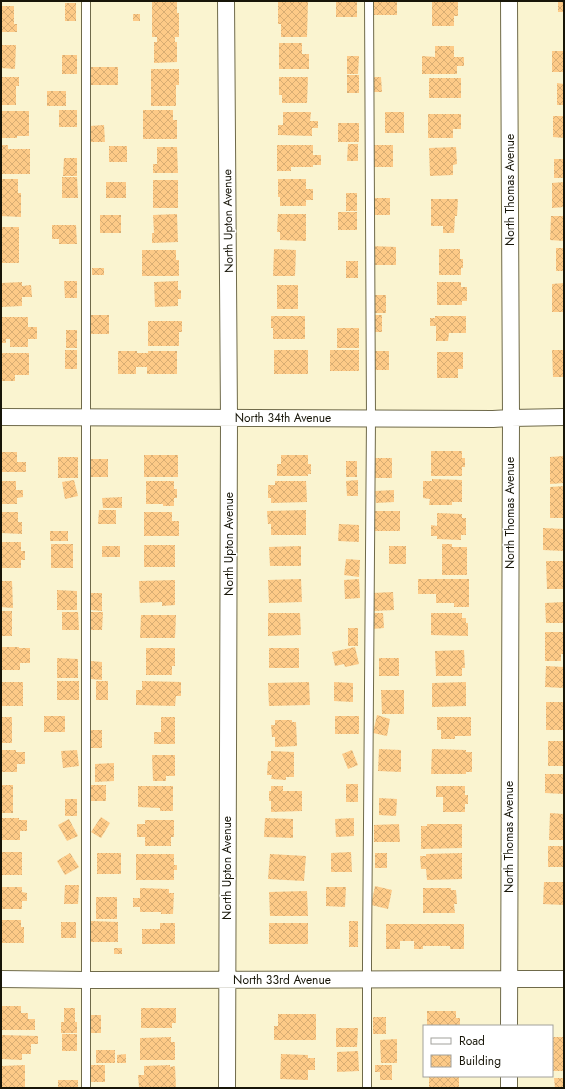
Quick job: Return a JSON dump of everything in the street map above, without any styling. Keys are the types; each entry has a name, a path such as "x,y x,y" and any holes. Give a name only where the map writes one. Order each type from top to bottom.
{"street":[{"name":"North Upton Avenue","path":"226,1 229,418 227,1088"},
{"name":"North Thomas Avenue","path":"509,1 511,418 509,1025"},
{"name":"North 34th Avenue","path":"1,417 493,419 564,417"},
{"name":"North 33rd Avenue","path":"1,979 564,980"},
{"path":"509,1077 509,1088"}],"lane":[{"path":"86,1 86,1088"},
{"path":"367,1088 371,418 369,1"}],"building":[{"path":"152,1 177,1 177,13 179,13 179,37 175,37 175,42 177,42 177,62 154,63 154,42 157,42 157,37 152,37"},
{"path":"278,1 308,1 307,37 281,37 281,24 278,24"},
{"path":"336,1 357,1 357,17 336,17"},
{"path":"372,1 397,1 397,15 372,15"},
{"path":"432,1 458,1 458,16 454,16 454,26 432,26"},
{"path":"558,1 564,1 564,12 558,12"},
{"path":"65,3 76,3 76,21 65,21"},
{"path":"1,6 14,6 14,24 17,24 17,32 1,32"},
{"path":"133,14 140,14 140,21 133,21"},
{"path":"279,43 302,43 302,54 309,54 309,69 279,69"},
{"path":"1,45 16,45 15,69 1,68"},
{"path":"435,46 454,46 454,57 464,57 464,66 457,66 457,74 422,74 422,56 435,57"},
{"path":"552,51 564,51 564,72 552,72"},
{"path":"62,55 77,55 77,74 62,74"},
{"path":"347,56 359,56 358,74 347,74"},
{"path":"91,67 118,67 118,85 91,85"},
{"path":"151,69 179,69 179,85 176,85 176,106 151,106"},
{"path":"347,75 359,75 359,93 347,93"},
{"path":"1,77 19,77 19,86 16,86 16,105 1,105"},
{"path":"279,77 308,77 307,103 282,103 282,95 279,95"},
{"path":"372,77 381,77 382,92 372,92"},
{"path":"429,78 461,78 461,98 429,98"},
{"path":"557,83 564,84 564,105 557,105"},
{"path":"47,91 66,91 66,106 47,106"},
{"path":"59,110 77,110 77,127 59,127"},
{"path":"143,110 173,110 173,120 177,120 177,139 143,139"},
{"path":"1,111 29,111 29,136 1,138"},
{"path":"283,112 311,112 310,121 318,121 318,128 312,128 312,136 278,135 278,125 283,125"},
{"path":"385,112 404,112 404,133 385,133"},
{"path":"428,114 461,114 461,129 453,129 453,138 428,138"},
{"path":"553,116 564,116 564,138 553,137"},
{"path":"338,123 359,123 359,142 338,142"},
{"path":"104,125 105,142 90,142 90,126"},
{"path":"348,144 358,144 358,161 347,161"},
{"path":"1,145 8,145 8,149 30,149 30,174 1,174"},
{"path":"277,145 313,145 313,155 321,155 321,165 313,165 313,167 291,167 291,171 277,171"},
{"path":"371,145 393,145 393,167 371,167"},
{"path":"109,146 127,146 127,162 109,162"},
{"path":"157,147 177,147 178,173 153,173 153,164 157,164"},
{"path":"456,147 457,164 453,165 453,175 430,176 429,148"},
{"path":"64,158 77,158 77,176 63,176"},
{"path":"554,159 564,159 564,178 554,178"},
{"path":"62,177 77,177 78,198 62,198"},
{"path":"1,179 18,179 18,193 21,193 21,217 1,216"},
{"path":"278,179 306,179 306,189 313,189 313,200 306,200 306,206 280,206 280,197 278,197"},
{"path":"153,180 178,180 178,208 153,208"},
{"path":"106,182 126,182 126,198 106,198"},
{"path":"564,182 564,207 552,208 552,183"},
{"path":"346,193 357,193 357,211 346,211"},
{"path":"373,198 390,198 390,215 373,215"},
{"path":"431,199 458,199 454,233 443,233 443,226 431,226"},
{"path":"338,212 357,212 357,230 338,230"},
{"path":"177,214 178,242 152,243 152,233 154,233 153,215"},
{"path":"278,214 306,214 306,241 280,240 280,232 277,232"},
{"path":"100,215 121,215 121,233 100,233"},
{"path":"551,216 564,216 564,241 550,240"},
{"path":"52,225 76,225 77,244 59,244 59,239 52,239"},
{"path":"1,227 19,227 19,263 1,263"},
{"path":"371,246 396,247 396,265 371,265"},
{"path":"556,248 564,248 564,271 556,271"},
{"path":"274,249 296,250 295,276 273,276"},
{"path":"439,249 460,249 460,259 463,259 461,275 439,275"},
{"path":"142,250 176,250 176,260 179,260 179,276 142,276"},
{"path":"346,261 358,261 358,278 346,278"},
{"path":"92,268 104,268 104,275 92,275"},
{"path":"64,281 77,281 77,298 65,298"},
{"path":"178,281 178,290 181,290 181,299 178,299 178,306 155,307 154,282"},
{"path":"22,282 22,286 31,285 32,297 22,297 22,306 1,307 1,283"},
{"path":"437,282 461,282 461,287 467,287 467,301 462,301 462,305 437,305"},
{"path":"564,283 564,312 552,312 552,284"},
{"path":"277,285 298,285 298,309 277,309"},
{"path":"372,295 386,295 386,313 372,313"},
{"path":"90,315 109,315 109,334 90,334"},
{"path":"372,315 382,315 382,332 372,332"},
{"path":"271,316 305,316 305,339 273,339"},
{"path":"435,316 466,316 466,333 449,333 448,341 436,341 436,326 430,326 430,318 435,318"},
{"path":"1,317 28,317 28,327 37,327 37,339 28,339 28,347 10,347 10,339 6,339 6,343 1,343"},
{"path":"148,321 182,321 182,332 179,332 179,346 148,346"},
{"path":"337,328 359,328 359,348 337,348"},
{"path":"66,330 77,330 77,348 66,348"},
{"path":"65,350 77,350 77,369 65,369"},
{"path":"274,350 308,350 308,374 274,374"},
{"path":"330,350 359,350 359,371 330,371"},
{"path":"552,350 564,350 564,377 553,377"},
{"path":"118,351 137,351 137,353 148,353 148,351 177,351 177,374 147,374 147,367 136,367 136,374 118,374"},
{"path":"372,351 389,351 389,370 371,370"},
{"path":"437,352 463,352 463,369 458,369 458,378 437,378"},
{"path":"1,353 29,353 29,375 15,375 15,381 1,381"},
{"path":"431,451 462,451 462,458 465,458 465,467 462,467 462,476 431,476"},
{"path":"1,452 17,452 17,462 26,462 26,472 1,472"},
{"path":"144,455 178,455 178,477 144,477"},
{"path":"281,455 308,455 308,464 311,464 311,474 308,474 308,476 277,476 277,464 281,464"},
{"path":"564,456 564,483 550,484 550,457"},
{"path":"58,457 78,457 78,478 58,478"},
{"path":"372,458 392,458 392,478 372,478"},
{"path":"91,459 108,459 108,477 91,477"},
{"path":"346,461 357,461 357,477 346,477"},
{"path":"432,479 462,480 462,502 452,502 452,505 429,505 430,499 423,498 423,481 432,481"},
{"path":"74,480 78,496 65,499 62,482"},
{"path":"358,480 358,496 347,496 346,481"},
{"path":"1,481 16,481 16,490 23,490 23,497 17,498 17,504 1,504"},
{"path":"146,481 174,481 174,489 177,489 177,498 174,498 174,506 163,506 163,504 146,504"},
{"path":"275,481 306,481 307,502 271,503 271,498 268,498 268,485 275,485"},
{"path":"564,486 564,518 550,518 550,487"},
{"path":"394,490 394,502 376,503 375,491"},
{"path":"122,497 122,508 103,508 102,498"},
{"path":"99,510 116,510 116,524 98,524"},
{"path":"306,510 306,535 271,535 271,524 268,524 267,511"},
{"path":"374,511 400,511 400,531 374,531"},
{"path":"1,512 18,512 18,522 22,522 22,534 1,533"},
{"path":"144,512 172,512 172,521 179,521 179,536 144,536"},
{"path":"437,513 462,514 462,518 466,518 466,535 461,535 461,540 437,539 437,536 431,536 431,525 437,526"},
{"path":"339,524 359,525 359,542 338,541"},
{"path":"543,528 564,529 564,551 543,550"},
{"path":"50,531 68,531 68,541 50,541"},
{"path":"1,542 21,542 21,551 25,551 25,560 21,560 21,568 1,568"},
{"path":"51,544 73,544 73,568 51,568"},
{"path":"442,544 452,544 452,547 467,547 467,575 442,575"},
{"path":"144,545 175,545 175,567 144,567"},
{"path":"102,546 120,546 120,557 102,557"},
{"path":"301,546 301,566 270,566 269,547"},
{"path":"389,546 406,546 406,564 389,564"},
{"path":"346,559 360,560 359,577 344,575"},
{"path":"546,561 564,561 564,589 547,589"},
{"path":"301,579 302,602 269,603 268,580"},
{"path":"359,579 360,598 345,599 344,580"},
{"path":"418,579 469,579 469,607 454,607 454,603 436,603 436,594 418,594"},
{"path":"175,580 175,605 162,606 162,602 140,603 139,581"},
{"path":"1,581 12,581 13,608 1,607"},
{"path":"57,590 77,591 77,610 57,610"},
{"path":"393,592 394,610 374,611 373,593"},
{"path":"91,593 102,593 102,611 91,610"},
{"path":"564,602 564,623 546,623 545,603"},
{"path":"1,611 12,611 12,636 1,636"},
{"path":"62,612 78,612 79,630 62,630"},
{"path":"91,612 103,612 102,630 91,630"},
{"path":"268,613 300,613 301,635 268,636"},
{"path":"371,613 383,613 384,628 372,629"},
{"path":"431,613 462,613 462,618 466,618 466,623 468,623 468,636 431,635"},
{"path":"141,615 176,615 175,638 140,638"},
{"path":"348,628 358,628 358,646 348,646"},
{"path":"545,632 564,632 564,654 561,654 561,661 545,661"},
{"path":"1,647 30,648 30,663 20,663 20,670 1,670"},
{"path":"355,647 359,664 345,667 344,664 335,666 332,652"},
{"path":"146,648 175,648 175,666 172,666 172,675 146,675"},
{"path":"269,648 299,648 299,668 269,668"},
{"path":"464,650 465,668 462,668 462,676 436,676 435,651"},
{"path":"57,658 78,659 78,678 57,678"},
{"path":"379,658 399,658 399,676 379,676"},
{"path":"91,661 102,662 102,680 91,679"},
{"path":"546,666 564,667 564,688 545,687"},
{"path":"57,681 79,681 79,700 57,700"},
{"path":"96,681 108,681 108,700 96,700"},
{"path":"142,681 181,682 181,696 176,696 175,706 136,705 136,690 142,690"},
{"path":"1,682 23,682 23,706 1,706"},
{"path":"309,682 310,705 269,706 268,683"},
{"path":"334,682 353,683 353,702 334,701"},
{"path":"466,682 466,706 432,707 432,683"},
{"path":"381,690 404,690 404,714 382,714"},
{"path":"546,702 564,702 564,730 546,730"},
{"path":"377,715 390,719 387,736 373,733"},
{"path":"44,716 65,716 65,732 44,732"},
{"path":"335,716 359,716 359,734 335,734"},
{"path":"1,717 12,717 12,743 1,743"},
{"path":"161,717 175,717 175,744 154,744 154,732 161,732"},
{"path":"437,717 471,717 471,736 455,736 455,739 441,739 441,730 437,730"},
{"path":"275,720 292,720 292,722 296,722 297,746 275,747 275,737 272,737 271,725 275,725"},
{"path":"90,730 102,730 102,748 90,748"},
{"path":"548,741 564,741 564,766 548,766"},
{"path":"379,749 401,750 401,772 378,771"},
{"path":"432,749 466,750 466,752 472,752 472,772 466,772 466,774 431,774"},
{"path":"1,750 16,750 16,752 25,752 25,764 17,764 17,772 1,772"},
{"path":"77,750 79,766 63,768 61,751"},
{"path":"352,750 358,765 348,769 342,754"},
{"path":"271,751 294,752 294,777 286,777 286,780 271,779 272,775 267,775 268,761 271,761"},
{"path":"152,755 175,755 175,776 166,776 166,781 153,781"},
{"path":"114,763 114,781 95,782 95,764"},
{"path":"545,774 564,774 564,794 545,793"},
{"path":"346,784 358,784 358,802 346,802"},
{"path":"1,785 13,785 13,813 1,813"},
{"path":"91,785 106,785 106,801 91,801"},
{"path":"138,786 173,786 173,811 160,811 160,808 138,807"},
{"path":"271,786 283,786 283,791 302,791 302,811 271,812 269,791 271,791"},
{"path":"436,786 465,786 465,795 468,795 468,804 465,804 465,812 443,812 443,797 436,797"},
{"path":"379,798 397,799 396,816 379,815"},
{"path":"65,799 77,799 77,816 65,816"},
{"path":"550,813 564,814 564,840 549,840"},
{"path":"101,817 110,823 101,838 91,832"},
{"path":"1,818 19,818 19,820 27,820 27,831 20,831 20,840 1,840"},
{"path":"265,818 293,819 293,838 264,837"},
{"path":"354,818 354,836 336,837 335,819"},
{"path":"69,819 78,836 67,841 58,825"},
{"path":"145,820 174,820 174,837 171,837 171,846 145,846 145,837 137,837 137,824 145,824"},
{"path":"399,824 400,842 374,842 374,825"},
{"path":"427,824 462,824 462,848 421,849 421,826 427,826"},
{"path":"548,846 564,846 564,867 548,867"},
{"path":"1,852 22,852 22,875 1,875"},
{"path":"351,852 352,872 331,872 331,853"},
{"path":"70,853 79,867 65,875 57,861"},
{"path":"97,853 121,853 121,874 97,874"},
{"path":"375,853 387,853 387,868 375,868"},
{"path":"462,853 462,879 427,880 426,869 421,869 420,856 426,856 426,854"},
{"path":"136,854 174,854 174,865 177,865 177,870 174,870 174,880 136,880"},
{"path":"270,854 306,856 304,881 268,879"},
{"path":"544,882 564,882 564,905 543,904"},
{"path":"65,885 79,885 78,904 64,904"},
{"path":"375,886 392,890 388,909 371,905"},
{"path":"1,887 22,887 22,892 27,893 27,901 22,901 22,909 1,909"},
{"path":"326,887 346,887 345,907 326,906"},
{"path":"140,888 169,889 169,893 174,893 173,914 161,914 161,912 140,912 140,907 133,907 133,898 140,898"},
{"path":"423,888 451,888 451,890 456,890 457,904 454,904 455,913 423,913"},
{"path":"307,891 308,916 270,916 269,892"},
{"path":"96,897 117,897 117,919 96,919"},
{"path":"1,920 21,920 21,927 24,927 24,943 1,943"},
{"path":"91,921 118,922 118,942 91,942"},
{"path":"349,921 358,921 358,947 349,947"},
{"path":"61,922 76,922 76,938 61,938"},
{"path":"160,923 175,923 175,944 142,944 142,929 160,929"},
{"path":"269,923 308,923 308,944 269,944"},
{"path":"386,924 464,924 464,949 450,949 450,946 423,946 423,949 414,949 414,941 400,941 400,949 386,949"},
{"path":"114,948 122,948 122,954 114,954"},
{"path":"1,1006 21,1006 21,1013 28,1013 28,1019 35,1019 35,1030 1,1030"},
{"path":"64,1008 75,1008 77,1033 61,1033 61,1022 64,1022"},
{"path":"141,1008 176,1008 176,1023 172,1023 172,1028 141,1028"},
{"path":"427,1011 456,1011 456,1018 460,1018 460,1025 427,1025"},
{"path":"278,1014 316,1014 316,1040 274,1040 274,1026 278,1026"},
{"path":"90,1015 101,1015 101,1033 90,1033"},
{"path":"373,1017 386,1017 386,1034 373,1034"},
{"path":"336,1028 358,1028 357,1047 336,1047"},
{"path":"62,1034 77,1034 77,1051 62,1051"},
{"path":"1,1035 38,1036 38,1044 31,1044 31,1054 22,1054 22,1060 1,1059"},
{"path":"171,1037 171,1042 175,1042 175,1060 140,1060 140,1038"},
{"path":"553,1037 564,1037 564,1071 553,1071"},
{"path":"397,1039 397,1063 381,1063 380,1040"},
{"path":"96,1050 115,1050 115,1063 96,1063"},
{"path":"358,1051 359,1071 337,1072 337,1052"},
{"path":"126,1054 126,1063 117,1063 117,1055"},
{"path":"281,1054 308,1055 308,1058 315,1058 315,1070 308,1070 308,1080 280,1079"},
{"path":"25,1065 25,1088 1,1088 1,1066"},
{"path":"90,1065 105,1065 105,1082 90,1082"},
{"path":"170,1065 170,1067 175,1066 176,1088 139,1087 138,1075 144,1075 144,1066"},
{"path":"375,1065 392,1065 392,1080 380,1080 380,1072 375,1072"},
{"path":"429,1077 459,1077 459,1088 429,1088"},
{"path":"554,1078 564,1078 564,1088 555,1088"},
{"path":"58,1080 78,1080 78,1088 58,1088"}]}
